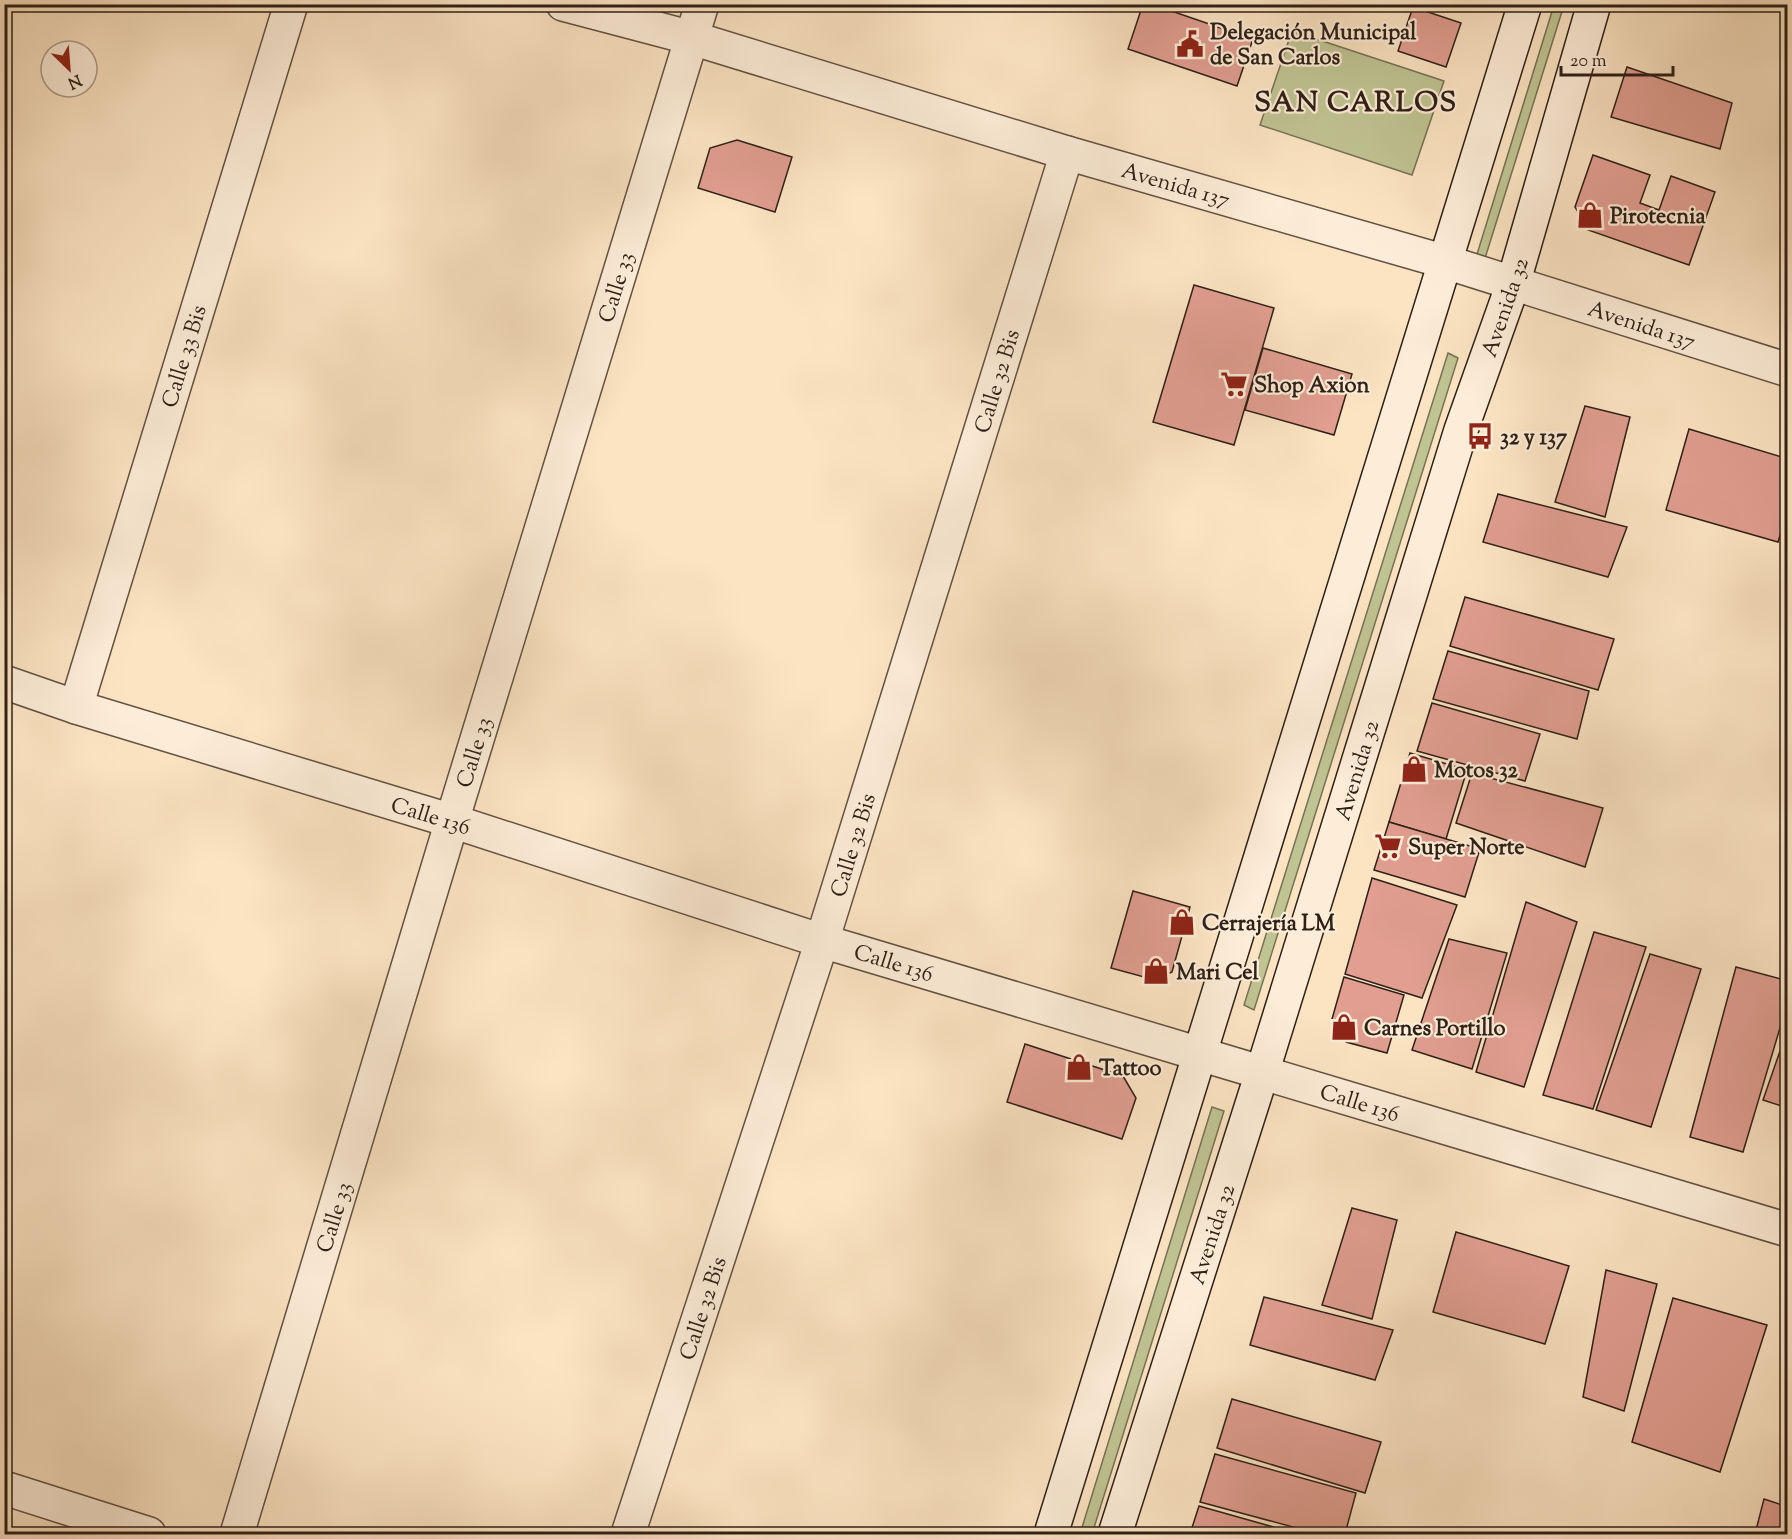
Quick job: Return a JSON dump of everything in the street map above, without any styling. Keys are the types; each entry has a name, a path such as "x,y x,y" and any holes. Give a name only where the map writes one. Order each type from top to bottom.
{"street":[{"name":"Calle 33 Bis","path":"76,707 291,4"},
{"name":"Avenida 137","path":"563,4 692,38 1067,153 1446,262 1788,370"},
{"name":"Calle 33","path":"237,1534 702,4"},
{"path":"1051,1534 1525,4"},
{"name":"Avenida 32","path":"1115,1534 1262,1072 1461,430 1513,284 1594,4"},
{"name":"Calle 32 Bis","path":"628,1534 822,940 1067,153"},
{"name":"Calle 136","path":"4,682 76,707 452,821 822,940 1788,1230"},
{"path":"4,1488 149,1534"}],"green space":[{"path":"1554,5 1564,5 1482,268 1474,264"},
{"path":"1292,31 1444,81 1412,175 1260,125"},
{"path":"1448,353 1458,358 1254,1010 1244,1005"},
{"path":"1212,1107 1224,1111 1092,1534 1080,1534"}],"building":[{"name":"Delegación Municipal de San Carlos","path":"1143,4 1151,4 1253,39 1237,86 1128,49"},
{"path":"1413,7 1461,23 1446,67 1398,51"},
{"path":"1627,67 1732,103 1720,149 1611,117"},
{"path":"737,140 792,157 775,212 698,188 710,148"},
{"path":"1593,155 1650,175 1640,203 1659,210 1671,176 1715,192 1689,265 1588,230 1575,207"},
{"path":"1194,285 1274,308 1234,445 1153,422"},
{"path":"1263,348 1352,374 1334,435 1245,410"},
{"path":"1585,406 1630,417 1605,517 1555,502"},
{"path":"1689,429 1788,459 1788,510 1778,542 1666,510"},
{"path":"1498,494 1627,527 1608,577 1483,542"},
{"path":"1465,597 1614,639 1598,690 1450,646"},
{"path":"1448,651 1589,691 1577,739 1433,699"},
{"path":"1432,703 1540,734 1525,781 1417,751"},
{"path":"1410,753 1467,770 1446,839 1389,822"},
{"path":"1472,773 1603,808 1585,867 1456,823"},
{"path":"1389,822 1480,849 1465,897 1374,870"},
{"path":"1372,878 1457,905 1422,998 1345,974"},
{"path":"1133,891 1190,907 1172,972 1155,980 1111,968"},
{"path":"1526,902 1577,922 1524,1087 1476,1072"},
{"path":"1594,932 1646,947 1593,1109 1543,1095"},
{"path":"1449,939 1507,953 1472,1069 1412,1050"},
{"path":"1650,954 1701,969 1651,1127 1596,1110"},
{"path":"1736,967 1788,981 1788,1001 1743,1152 1690,1137"},
{"path":"1344,977 1404,995 1387,1053 1346,1042 1332,1019"},
{"path":"1788,1028 1788,1108 1763,1100"},
{"path":"1025,1044 1123,1076 1136,1098 1122,1139 1007,1102"},
{"path":"1352,1208 1397,1220 1372,1319 1322,1305"},
{"path":"1456,1232 1569,1266 1545,1344 1433,1312"},
{"path":"1606,1270 1657,1284 1624,1411 1583,1397"},
{"path":"1264,1297 1393,1330 1375,1380 1250,1345"},
{"path":"1673,1298 1767,1325 1720,1472 1632,1442"},
{"path":"1232,1399 1381,1442 1365,1493 1217,1448"},
{"path":"1215,1454 1356,1493 1345,1534 1319,1534 1200,1502"},
{"path":"1764,1499 1788,1507 1788,1534 1755,1534"},
{"path":"1199,1506 1298,1534 1190,1534"}],"place":[{"name":"Delegación Municipal de San Carlos","path":"1190,44"},
{"name":"Pirotecnia","path":"1590,215"},
{"name":"Shop Axion","path":"1234,384"},
{"name":"32 y 137","path":"1480,436"},
{"name":"Motos 32","path":"1414,769"},
{"name":"Super Norte","path":"1388,846"},
{"name":"Cerrajería LM","path":"1182,922"},
{"name":"Mari Cel","path":"1156,971"},
{"name":"Carnes Portillo","path":"1344,1027"},
{"name":"Tattoo","path":"1079,1067"}],"district":[{"name":"SAN CARLOS","path":"1356,101"}]}
